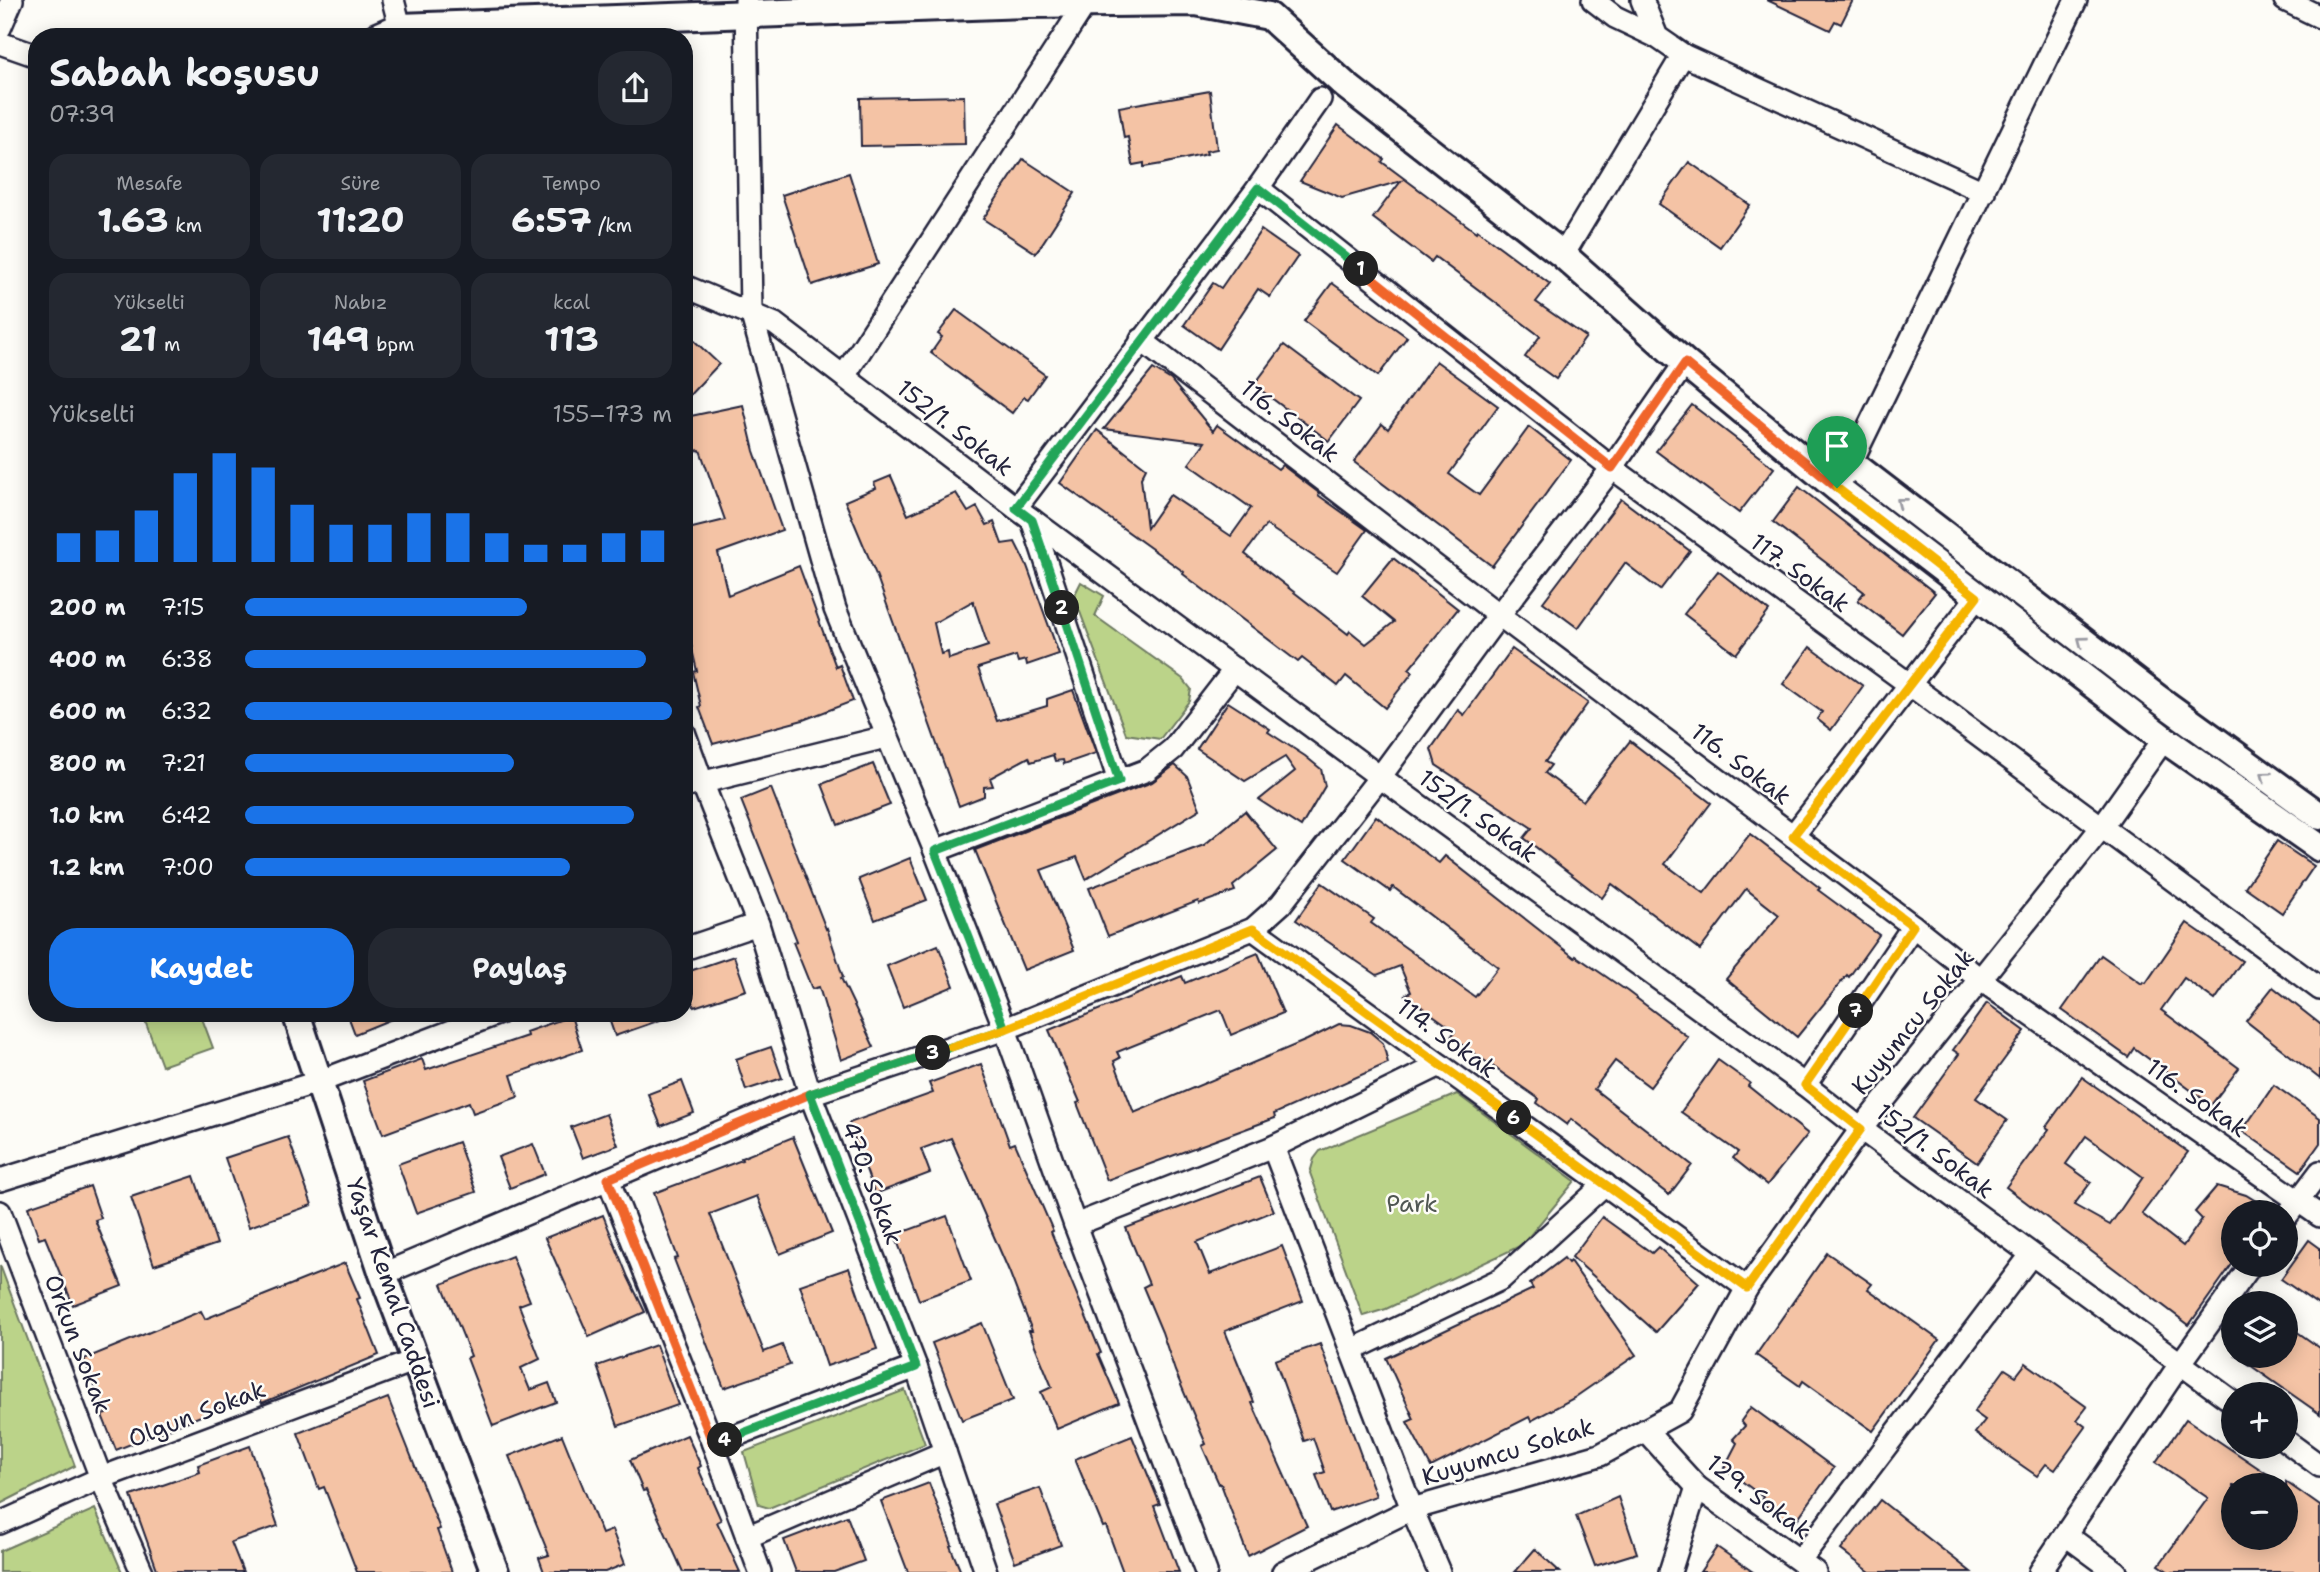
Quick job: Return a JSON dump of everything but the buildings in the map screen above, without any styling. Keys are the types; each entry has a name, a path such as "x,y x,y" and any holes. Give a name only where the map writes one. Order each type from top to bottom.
{"street":[{"path":"0,28 12,0"},
{"path":"390,28 393,0"},
{"path":"1593,0 1615,17 1657,37 1683,55 1984,192"},
{"path":"1642,0 1657,37"},
{"path":"1837,488 1852,463 2076,0"},
{"path":"2285,0 2320,17"},
{"path":"446,28 746,7 1196,2 1269,8 1345,85 1563,255 1685,363 1837,488 2164,739 2320,848"},
{"path":"844,376 1085,4"},
{"path":"746,7 751,312 835,609 1005,1029 1075,1225 1206,1572"},
{"path":"0,43 28,53"},
{"path":"1563,255 1683,55"},
{"path":"1119,781 1024,514 1141,340 1258,188 1320,99"},
{"name":"117. Sokak","path":"1258,188 1612,468 2320,989"},
{"name":"152/1. Sokak","path":"693,289 775,324 1024,514 1380,777 1805,1085 2221,1393"},
{"name":"116. Sokak","path":"1141,340 1981,980 2281,1200"},
{"path":"383,1274 810,1094 1005,1029 1253,929 1281,904 1380,777 1499,615 1612,468 1685,363"},
{"path":"1852,463 2157,698 2320,816"},
{"path":"1793,836 1977,597"},
{"path":"935,851 1147,770 1173,749 1235,669"},
{"path":"693,785 886,737"},
{"name":"Kuyumcu Sokak","path":"1283,1572 1412,1509 1600,1455 1679,1411 1747,1288 1861,1129 2101,828 2164,739"},
{"name":"470. Sokak","path":"693,785 758,925 810,1094 916,1367 986,1572"},
{"path":"693,946 758,925"},
{"path":"1805,1085 1913,926"},
{"name":"114. Sokak","path":"1253,929 1747,1288"},
{"name":"Yaşar Kemal Caddesi","path":"299,1022 383,1274 495,1572"},
{"path":"0,1180 321,1081 475,1022"},
{"path":"1075,1225 1273,1147 1440,1065"},
{"path":"1273,1147 1412,1509 1441,1570"},
{"path":"2298,1200 2320,1172"},
{"path":"608,1179 713,1444 760,1572"},
{"path":"1352,1350 1501,1279 1605,1184"},
{"name":"116. Sokak","path":"2298,1210 2320,1216"},
{"name":"Orkun Sokak","path":"0,1212 101,1479 142,1572"},
{"path":"1807,1566 2031,1255"},
{"path":"2040,1572 2180,1364 2242,1277"},
{"name":"Olgun Sokak","path":"0,1523 101,1479 416,1360"},
{"path":"713,1444 916,1367"},
{"name":"129. Sokak","path":"1645,1430 1697,1487 1807,1566"},
{"path":"2298,1450 2320,1466"},
{"path":"747,1537 945,1452"},
{"path":"1670,1572 1697,1487"},
{"path":"2066,1535 2116,1572"}],"green space":[{"path":"1081,582 1104,596 1095,616 1183,679 1191,689 1189,701 1160,739 1126,734 1074,596"},
{"path":"145,1022 203,1022 213,1048 162,1066"},
{"name":"Park","path":"1457,1094 1575,1181 1522,1245 1386,1309 1363,1316 1310,1173 1314,1159 1320,1151"},
{"path":"0,1265 75,1466 0,1504"},
{"path":"905,1390 925,1444 769,1508 759,1505 744,1452"},
{"path":"95,1509 122,1572 0,1572 0,1551"}],"route":[{"path":"1837,488 1685,363 1612,468 1258,188 1016,508 1032,520 1119,781 935,851 1005,1029 810,1094 608,1179 713,1444 916,1367 810,1094 907,1062 1005,1029 1253,929 1747,1288 1861,1129 1805,1085 1913,926 1793,836 1977,597 1837,488"}]}
